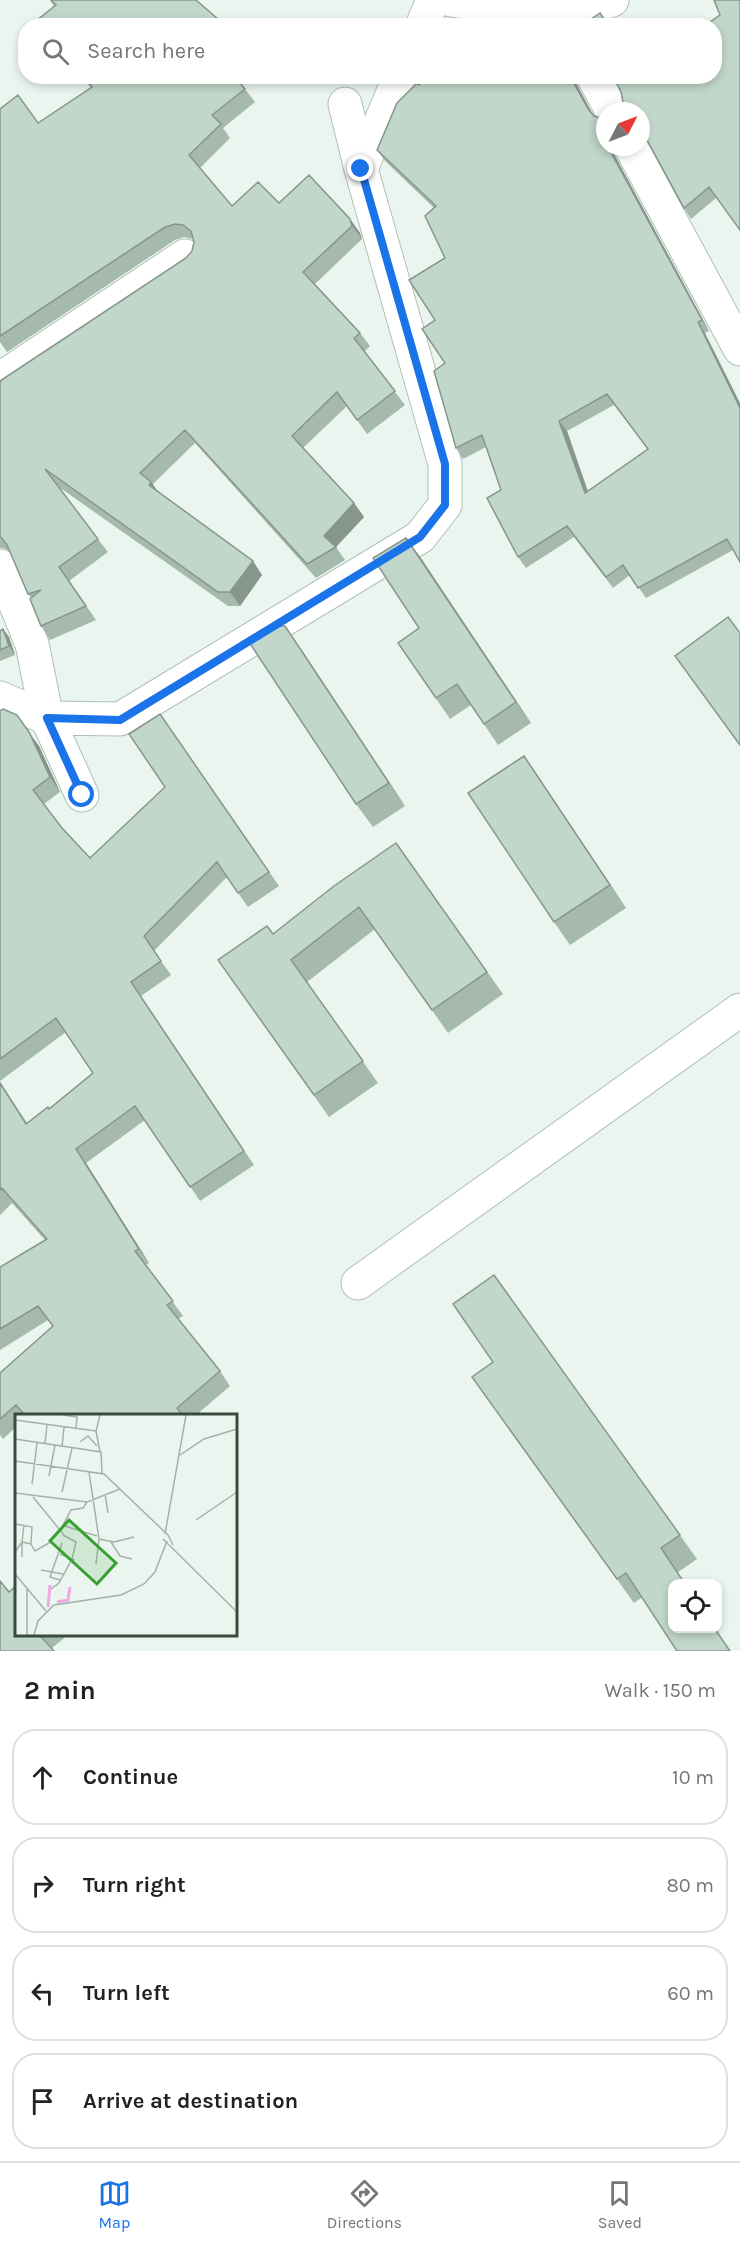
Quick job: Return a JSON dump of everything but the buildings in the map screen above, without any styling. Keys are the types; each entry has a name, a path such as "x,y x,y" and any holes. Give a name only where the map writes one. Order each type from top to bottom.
{"street":[{"path":"425,18 433,0"},
{"path":"451,0 548,18"},
{"path":"571,18 612,0"},
{"path":"361,169 397,84"},
{"path":"597,84 607,102"},
{"path":"0,698 47,718 120,720 420,537 445,505 445,464 361,169 345,104"},
{"path":"636,156 740,349"},
{"path":"0,379 185,256"},
{"path":"0,566 32,644 47,718 82,795"},
{"path":"358,1284 740,1010"}],"route":[{"path":"82,795 47,718 120,720 420,537 445,505 445,464 361,169"}]}
